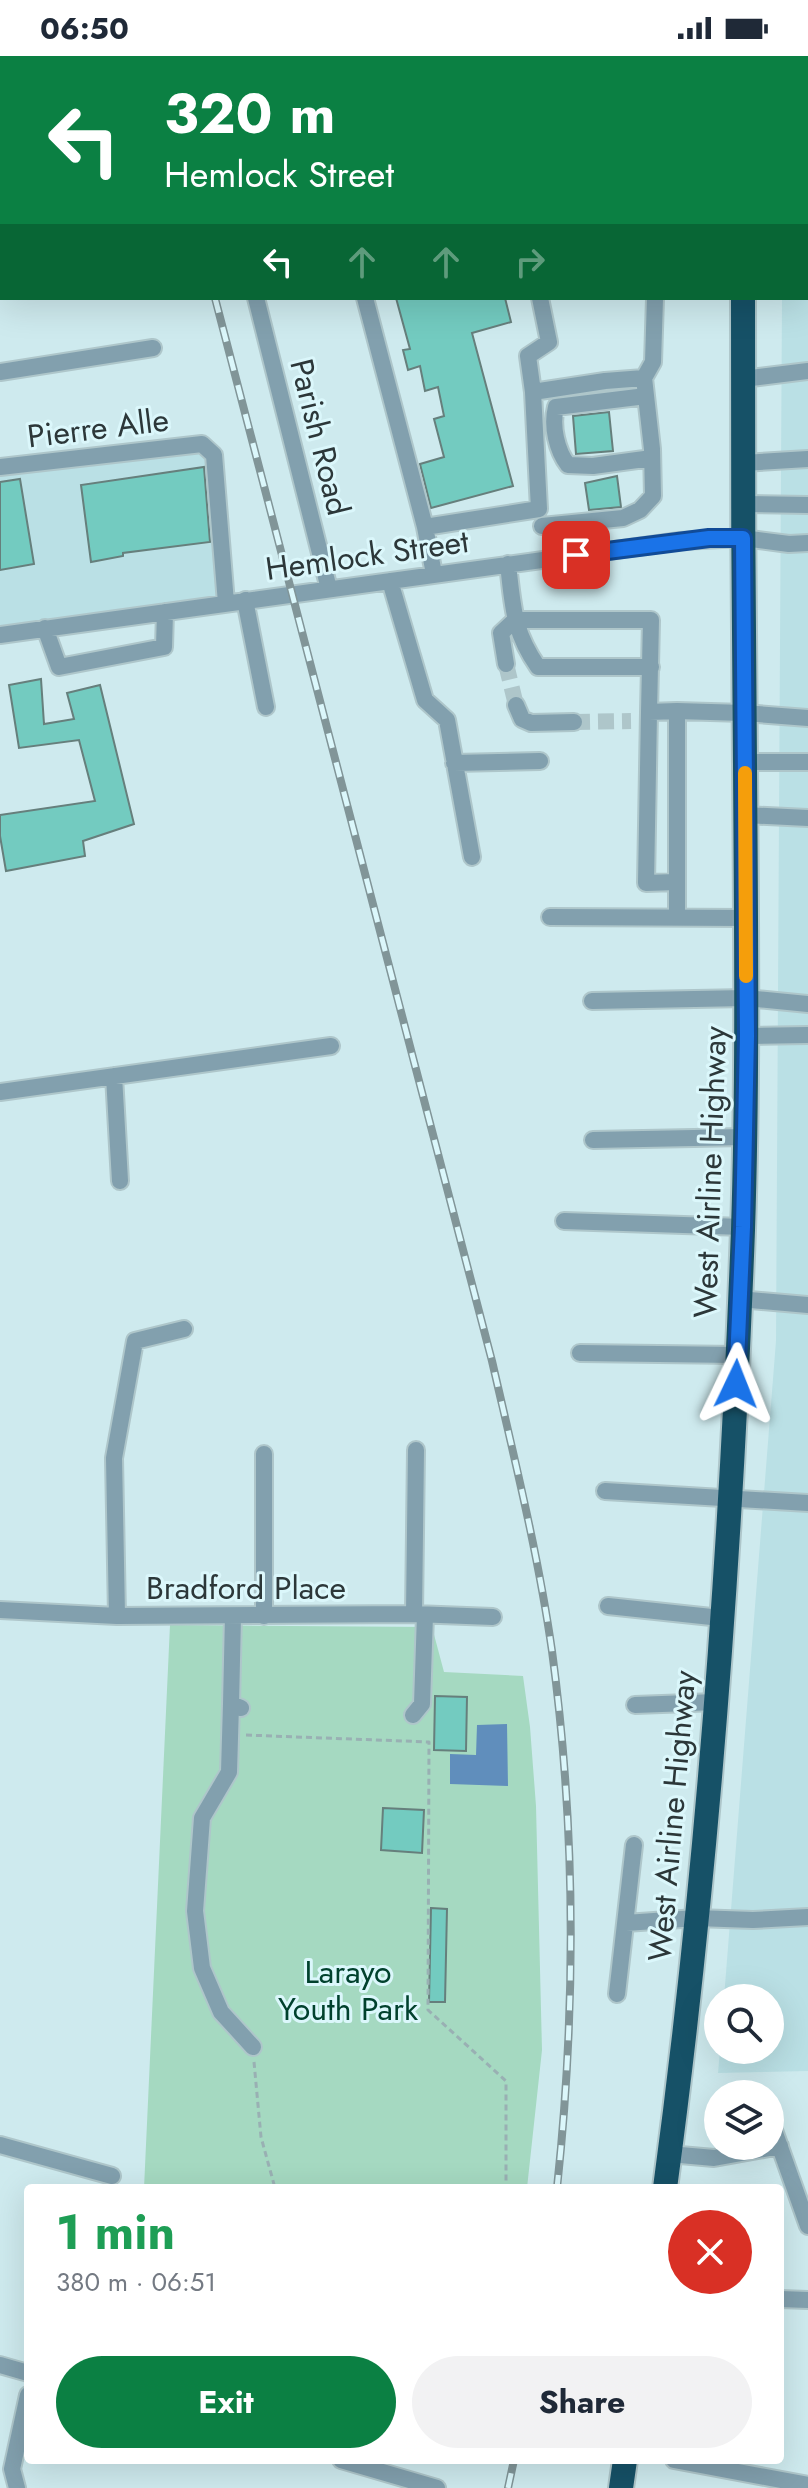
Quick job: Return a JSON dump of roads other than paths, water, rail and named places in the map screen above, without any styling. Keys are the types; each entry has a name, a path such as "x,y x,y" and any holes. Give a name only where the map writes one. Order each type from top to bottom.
{"highway":[{"name":"West Airline Highway","path":"665,2184 696,1918 716,1702 731,1499 743,1227 747,1036 743,300"},
{"path":"621,2488 624,2464"}],"street":[{"name":"Parish Road","path":"257,300 329,589"},
{"path":"366,300 425,527 434,574"},
{"path":"540,300 549,342 528,356 540,517 547,559"},
{"path":"425,527 540,517 623,518 640,510 653,496 644,378 653,362 655,300"},
{"path":"0,372 153,348"},
{"path":"743,379 808,371"},
{"path":"533,392 644,378"},
{"path":"646,396 556,407 554,416 559,454 568,465 593,466 652,458"},
{"name":"Pierre Alle","path":"0,467 202,444 214,455 226,603"},
{"path":"743,463 808,459"},
{"path":"743,504 808,505"},
{"name":"Hemlock Street","path":"0,635 709,538 808,543"},
{"path":"508,564 515,620 522,644 538,667 651,667"},
{"path":"390,581 425,700 447,720 472,857"},
{"path":"245,600 266,707"},
{"path":"45,628 59,667 164,647 165,612"},
{"path":"506,664 501,633 515,620 651,620 646,883 676,882"},
{"path":"516,705 522,719 531,723 574,722"},
{"path":"677,711 677,918"},
{"path":"631,721 649,712 677,711 808,718"},
{"path":"454,763 540,761"},
{"path":"745,762 808,762"},
{"path":"745,815 808,818"},
{"path":"550,917 746,918"},
{"path":"592,1001 746,998 808,1004"},
{"path":"747,1036 808,1035"},
{"path":"0,1092 331,1046"},
{"path":"114,1076 120,1181"},
{"path":"593,1140 744,1137"},
{"path":"564,1221 743,1227"},
{"path":"739,1299 808,1305"},
{"path":"117,1616 114,1458 135,1341 184,1329"},
{"path":"580,1353 737,1355"},
{"path":"413,1715 422,1704 416,1450"},
{"path":"264,1454 264,1616"},
{"path":"605,1491 808,1503"},
{"path":"608,1606 721,1618"},
{"name":"Bradford Place","path":"0,1610 117,1616 493,1617"},
{"path":"233,1616 238,1662 229,1772 202,1818 195,1911 202,1968 221,2012 253,2047"},
{"path":"635,1705 716,1702"},
{"path":"617,1994 634,1845"},
{"path":"626,1923 696,1918 753,1920 808,1917"},
{"path":"0,2145 112,2176"},
{"path":"669,2154 704,2157"},
{"path":"784,2157 808,2226"},
{"path":"784,2299 808,2300"},
{"path":"0,2365 24,2372"},
{"path":"17,2488 12,2469 24,2414"},
{"path":"355,2464 437,2488"},
{"path":"695,2464 808,2485"}],"water":[{"path":"507,1724 508,1786 450,1784 450,1754 476,1755 477,1725"}],"tunnel":[{"path":"506,664 516,705"},
{"path":"574,722 631,721"}],"railway":[{"path":"216,300 492,1361 540,1578 560,1718 571,1920 568,2054 557,2184"},
{"path":"508,2488 513,2464"}],"park label":[{"name":"Larayo Youth Park","path":"348,1990"}]}
